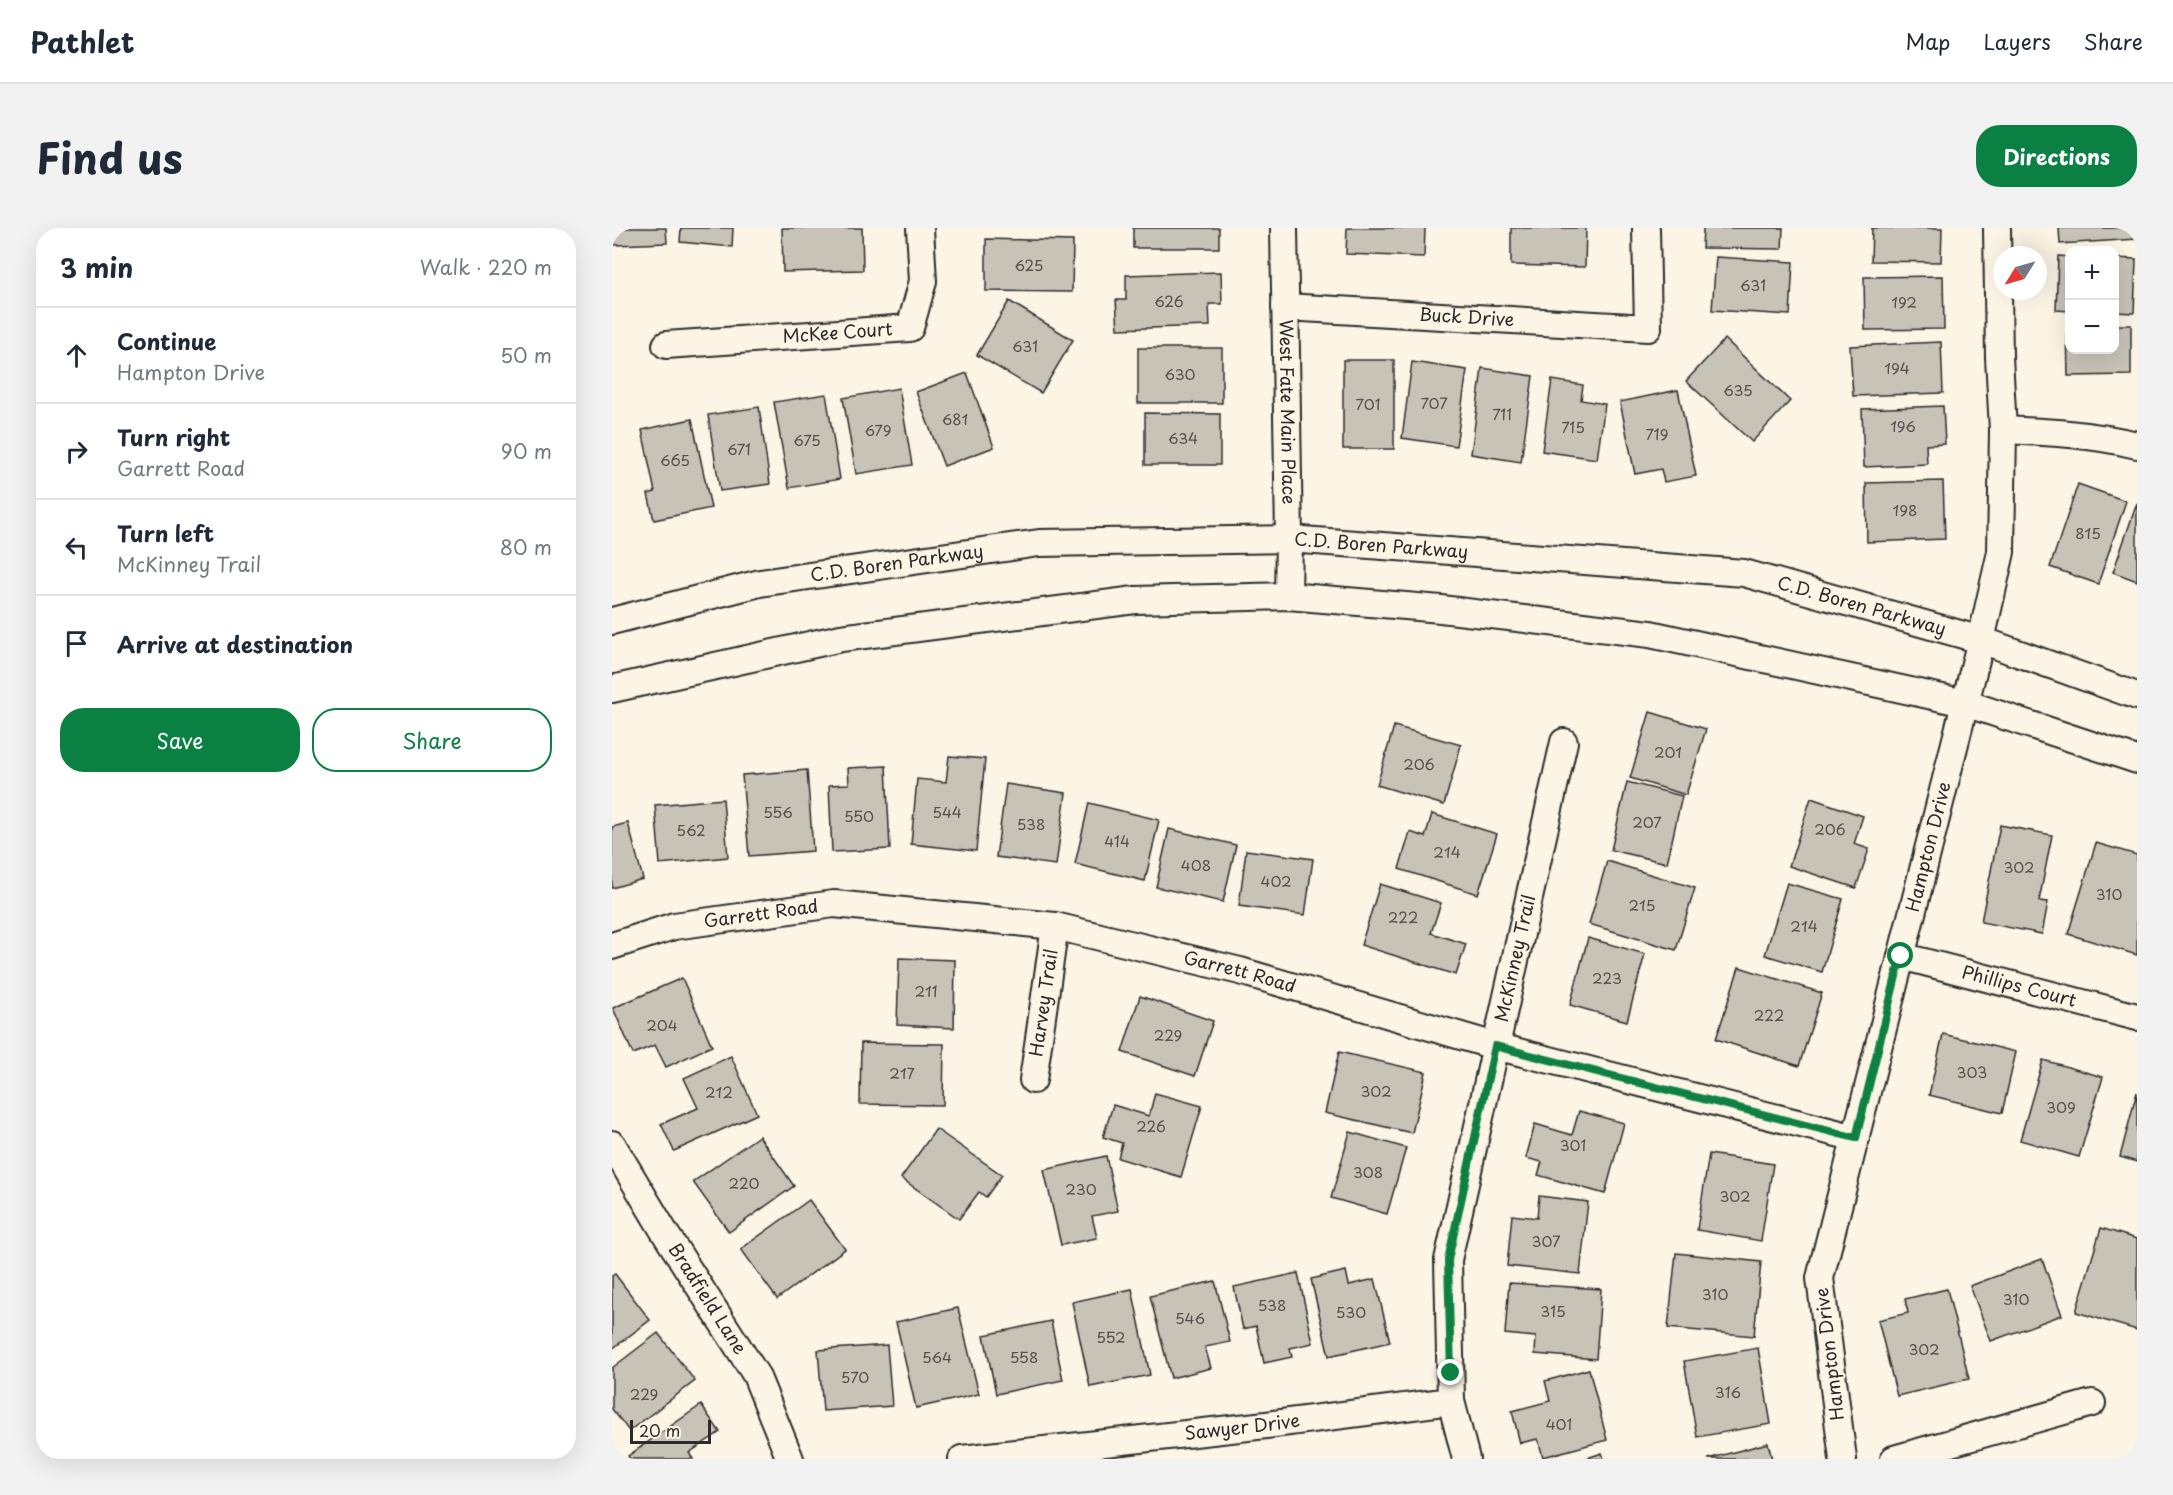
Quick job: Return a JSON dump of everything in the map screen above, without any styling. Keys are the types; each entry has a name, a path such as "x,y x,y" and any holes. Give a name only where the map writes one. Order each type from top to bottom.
{"street":[{"name":"McKee Court","path":"666,345 910,328 923,281 920,228"},
{"name":"West Fate Main Place","path":"1284,228 1290,539 1288,596"},
{"name":"Buck Drive","path":"1285,307 1648,328 1646,228"},
{"name":"Hampton Drive","path":"1843,1459 1821,1278 1982,640 2001,552 2003,430 1999,357 1997,228"},
{"path":"2003,430 2104,437 2137,445"},
{"name":"C.D. Boren Parkway","path":"612,621 760,584 1039,543 1290,539 1744,573 1982,640 2137,696"},
{"path":"612,689 842,638 1135,600 1288,596 1441,609 1650,634 1965,703 2137,760"},
{"name":"McKinney Trail","path":"1466,1459 1451,1401 1448,1260 1564,742"},
{"name":"Garrett Road","path":"612,946 674,927 834,904 1055,926 1240,972 1495,1046 1856,1138"},
{"name":"Harvey Trail","path":"1033,1080 1055,926"},
{"name":"Phillips Court","path":"1901,956 2137,1017"},
{"name":"Bradfield Lane","path":"612,1144 665,1233 756,1376 790,1459"},
{"name":"Sawyer Drive","path":"962,1459 1266,1425 1451,1401"},
{"path":"1894,1459 2092,1403"}],"building":[{"path":"614,228 666,228 667,243 615,245"},
{"path":"681,228 733,228 732,247 680,242"},
{"path":"782,228 862,228 863,270 783,272"},
{"path":"1133,228 1219,228 1219,248 1133,248"},
{"path":"1347,228 1425,228 1424,257 1346,254"},
{"path":"1511,228 1586,228 1585,267 1511,265"},
{"path":"1703,228 1783,228 1782,249 1702,248"},
{"path":"1872,228 1942,228 1941,262 1871,261"},
{"path":"2059,228 2137,228 2137,239 2060,244"},
{"path":"986,239 1073,241 1072,292 986,291"},
{"path":"2058,256 2065,257 2065,311 2056,310"},
{"path":"1716,257 1793,262 1790,315 1712,310"},
{"path":"2119,258 2136,259 2134,313 2119,312"},
{"path":"1221,272 1222,304 1209,304 1210,326 1118,329 1116,300 1126,300 1126,275"},
{"path":"1943,276 1944,329 1865,330 1864,277"},
{"path":"1009,301 1073,340 1041,393 977,355"},
{"path":"2119,325 2131,325 2131,375 2068,376 2068,354 2119,354"},
{"path":"1725,339 1790,401 1752,442 1686,381"},
{"path":"1941,342 1943,393 1853,396 1850,346"},
{"path":"1138,348 1222,348 1222,403 1138,403"},
{"path":"1343,360 1394,360 1394,449 1343,449"},
{"path":"1412,362 1467,370 1456,446 1402,438"},
{"path":"1482,368 1533,376 1521,462 1471,454"},
{"path":"967,373 994,447 944,466 916,392"},
{"path":"1552,380 1583,385 1581,400 1605,404 1597,459 1542,451"},
{"path":"899,388 912,465 856,474 843,398"},
{"path":"1678,390 1696,476 1664,482 1661,469 1635,474 1620,402"},
{"path":"826,394 840,479 789,488 774,402"},
{"path":"1943,406 1945,444 1926,445 1927,464 1864,467 1862,409"},
{"path":"759,407 770,484 720,491 708,415"},
{"path":"1145,413 1220,414 1220,465 1145,465"},
{"path":"692,419 711,508 654,520 648,494 655,492 642,430"},
{"path":"1943,481 1945,539 1867,542 1866,483"},
{"path":"2078,484 2126,501 2098,584 2050,567"},
{"path":"2137,503 2137,581 2113,572"},
{"path":"1650,712 1706,729 1686,795 1630,778"},
{"path":"1394,726 1461,745 1444,805 1377,785"},
{"path":"949,756 985,759 976,851 911,844 917,779 946,782"},
{"path":"886,766 890,849 832,852 829,785 849,784 848,768"},
{"path":"807,770 813,851 749,856 742,775"},
{"path":"1627,782 1682,796 1667,863 1611,850"},
{"path":"1006,784 1066,793 1056,865 996,857"},
{"path":"1811,798 1863,816 1854,844 1869,849 1856,888 1789,866"},
{"path":"723,799 728,857 660,864 655,805"},
{"path":"1089,803 1159,820 1145,881 1075,864"},
{"path":"1432,814 1497,834 1478,894 1399,869 1410,832 1425,837"},
{"path":"628,823 643,879 612,888 612,827"},
{"path":"2000,825 2052,835 2039,901 2048,902 2042,934 1981,922"},
{"path":"1169,829 1236,845 1223,902 1156,887"},
{"path":"2096,843 2137,855 2137,955 2068,934"},
{"path":"1246,850 1313,859 1305,915 1239,906"},
{"path":"1607,861 1695,888 1676,950 1589,924"},
{"path":"1787,883 1843,899 1822,972 1765,955"},
{"path":"1380,884 1441,903 1431,933 1466,944 1456,975 1361,945"},
{"path":"1588,938 1645,954 1627,1021 1570,1005"},
{"path":"899,958 955,960 954,1028 897,1025"},
{"path":"1739,967 1822,993 1799,1066 1716,1039"},
{"path":"682,978 712,1046 666,1067 655,1045 633,1054 613,1008"},
{"path":"1140,996 1213,1021 1195,1076 1122,1052"},
{"path":"1943,1034 2016,1052 2002,1113 1929,1095"},
{"path":"861,1043 944,1044 943,1105 860,1104"},
{"path":"1339,1052 1426,1072 1412,1133 1325,1113"},
{"path":"731,1056 757,1114 674,1151 661,1124 698,1108 684,1078"},
{"path":"2043,1060 2103,1077 2079,1157 2020,1140"},
{"path":"2137,1092 2137,1162 2120,1157"},
{"path":"1155,1093 1202,1106 1181,1177 1118,1158 1122,1143 1103,1137 1113,1105 1149,1116"},
{"path":"1579,1111 1624,1123 1605,1194 1538,1175 1542,1162 1526,1158 1535,1124 1572,1135"},
{"path":"936,1129 1002,1175 986,1197 979,1192 959,1219 901,1178"},
{"path":"1350,1132 1406,1148 1387,1214 1331,1198"},
{"path":"759,1136 794,1186 729,1232 693,1182"},
{"path":"1709,1154 1773,1164 1761,1241 1697,1230"},
{"path":"1106,1156 1118,1211 1092,1216 1097,1238 1061,1245 1044,1170"},
{"path":"1539,1196 1588,1202 1580,1274 1507,1266 1512,1215 1537,1218"},
{"path":"809,1200 845,1249 777,1299 741,1249"},
{"path":"2101,1228 2137,1239 2137,1330 2076,1312"},
{"path":"1676,1253 1761,1262 1754,1336 1668,1328"},
{"path":"2042,1259 2062,1315 1991,1341 1970,1286"},
{"path":"1346,1271 1349,1285 1375,1279 1390,1342 1329,1356 1311,1279"},
{"path":"1298,1273 1313,1343 1290,1348 1292,1357 1264,1363 1256,1326 1243,1329 1234,1287"},
{"path":"615,1274 650,1320 612,1349 612,1276"},
{"path":"1215,1281 1230,1342 1205,1347 1211,1368 1171,1378 1150,1296"},
{"path":"1509,1283 1601,1289 1596,1359 1535,1354 1536,1337 1505,1334"},
{"path":"1132,1289 1150,1375 1090,1387 1072,1302"},
{"path":"1947,1289 1969,1379 1897,1396 1878,1320 1908,1313 1905,1299"},
{"path":"958,1308 979,1394 916,1408 896,1322"},
{"path":"1051,1321 1063,1380 996,1394 984,1335"},
{"path":"658,1333 695,1381 629,1431 612,1409 612,1368"},
{"path":"887,1345 892,1406 823,1411 818,1350"},
{"path":"1758,1348 1771,1424 1697,1437 1684,1361"},
{"path":"1589,1369 1607,1440 1543,1457 1538,1439 1520,1443 1512,1411 1550,1401 1545,1381"},
{"path":"701,1405 720,1432 689,1453 693,1459 630,1459 628,1456"},
{"path":"1768,1443 1772,1459 1708,1459"},
{"path":"1602,1453 1604,1459 1584,1459"}],"route":[{"path":"1451,1373 1448,1260 1495,1046 1856,1138 1901,956"}]}
